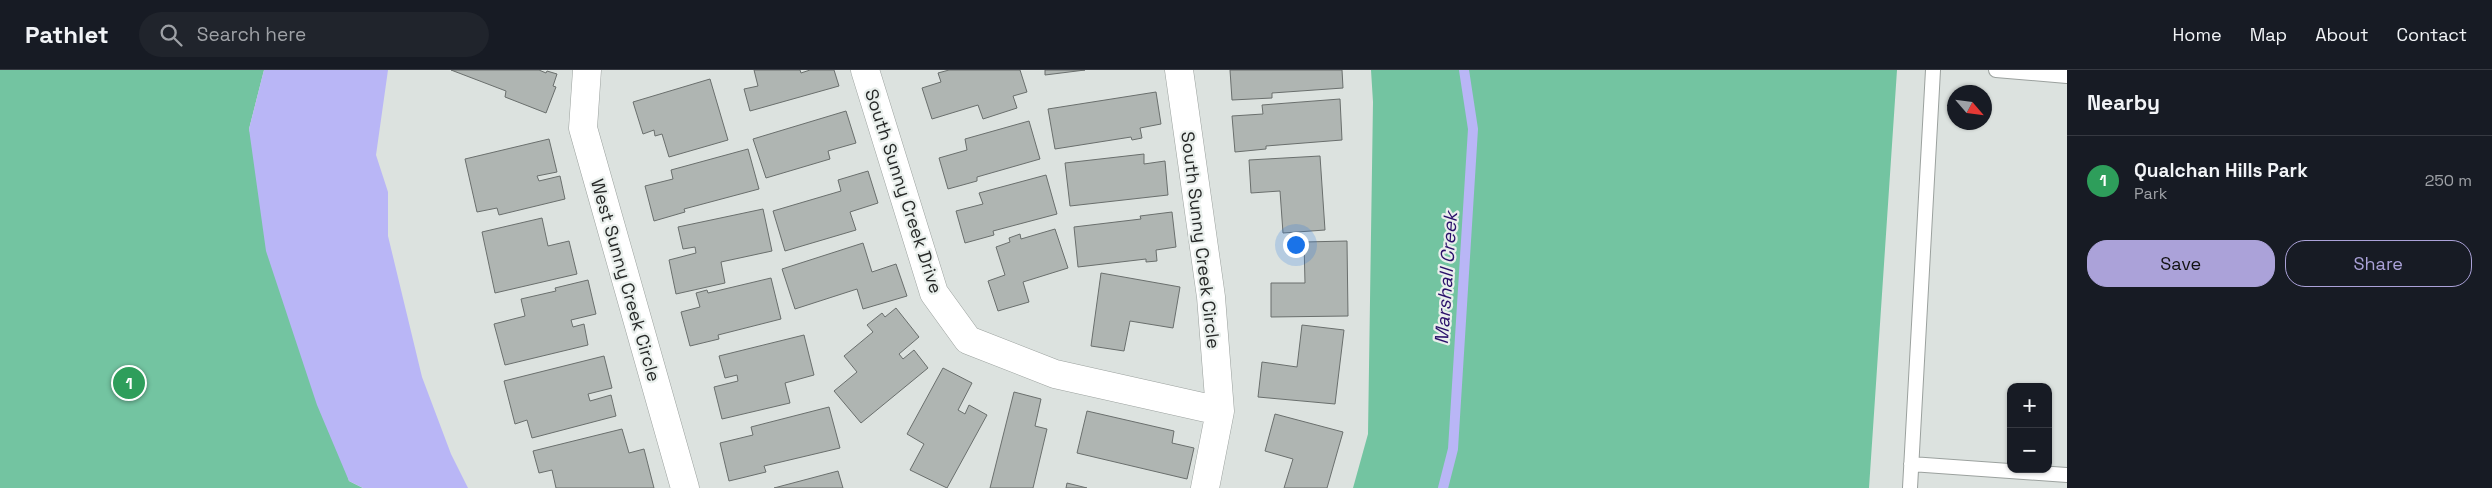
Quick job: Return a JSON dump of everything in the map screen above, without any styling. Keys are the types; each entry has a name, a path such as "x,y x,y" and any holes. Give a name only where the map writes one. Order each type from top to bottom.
{"street":[{"name":"West Sunny Creek Circle","path":"587,70 583,128 685,488"},
{"name":"South Sunny Creek Drive","path":"865,70 934,293 968,340 1055,374 1220,411"},
{"name":"South Sunny Creek Circle","path":"1178,70 1211,297 1220,411"},
{"path":"1205,488 1220,411"}],"lane":[{"path":"1910,488 1933,70"},
{"path":"1996,70 2067,76"},
{"path":"1911,464 2067,475"}],"green space":[{"path":"0,70 264,70 249,129 349,481 363,488 0,488"},
{"path":"1371,70 1897,70 1869,488 1353,488 1368,434 1373,102"}],"water":[{"path":"264,70 388,70 376,155 388,192 388,236 422,377 451,454 468,488 363,488 349,481 317,405 266,251 249,129"}],"building":[{"path":"451,70 539,70 546,73 547,71 557,74 553,86 556,87 546,113 505,97 506,91"},
{"path":"754,70 800,70 801,73 810,70 834,70 839,86 750,111 744,89 758,86"},
{"path":"949,70 1020,70 1027,92 1013,96 1017,108 983,119 978,105 932,119 922,88 941,82 938,73"},
{"path":"1045,70 1085,70 1045,75"},
{"path":"1230,70 1342,70 1343,88 1272,93 1272,98 1232,100"},
{"path":"710,79 728,140 669,157 662,134 655,136 654,130 643,134 633,102"},
{"path":"1156,92 1161,124 1140,128 1142,138 1132,140 1131,137 1055,149 1048,109"},
{"path":"1340,99 1342,140 1266,146 1266,149 1235,152 1232,116 1263,114 1262,105"},
{"path":"846,111 856,143 828,151 830,159 766,178 753,139"},
{"path":"1029,121 1040,159 977,177 977,181 948,189 939,158 967,150 965,139"},
{"path":"549,139 557,172 537,176 539,181 560,176 565,199 499,215 497,208 477,212 465,159"},
{"path":"748,149 759,189 684,209 685,212 654,221 645,186 673,179 671,170"},
{"path":"1144,154 1144,164 1165,161 1168,195 1070,206 1065,163"},
{"path":"1320,156 1325,230 1283,233 1280,191 1251,193 1249,160"},
{"path":"868,171 878,203 850,212 856,230 785,251 773,211 841,191 838,180"},
{"path":"1046,175 1057,214 993,231 994,235 965,243 956,211 983,204 979,193"},
{"path":"763,209 772,251 721,262 725,283 676,294 669,260 696,253 695,247 683,249 678,227"},
{"path":"1172,212 1176,247 1156,250 1157,261 1146,262 1146,259 1078,267 1074,227 1141,219 1140,216"},
{"path":"542,218 548,246 569,241 577,274 495,293 482,232"},
{"path":"1055,229 1068,268 1023,282 1029,302 998,311 988,281 1005,275 996,247 1010,242 1009,238 1020,234 1021,239"},
{"path":"1347,241 1348,316 1271,317 1271,283 1305,283 1304,242"},
{"path":"863,243 872,272 896,264 907,296 863,309 857,289 795,309 782,269"},
{"path":"1101,273 1180,287 1173,328 1130,321 1124,351 1091,346"},
{"path":"771,278 781,319 718,335 719,339 690,346 681,312 700,307 696,293 707,290 708,293"},
{"path":"588,280 596,314 571,320 573,327 584,324 588,345 505,365 494,324 525,316 521,299 556,291 555,288"},
{"path":"896,308 919,337 899,354 903,359 914,350 928,368 861,423 834,391 857,372 844,356 873,332 867,325 882,313 885,317"},
{"path":"1302,325 1344,330 1335,404 1258,397 1262,362 1297,367"},
{"path":"804,335 814,375 785,383 790,403 722,419 714,387 738,381 737,375 725,378 719,356"},
{"path":"604,356 612,388 588,394 590,401 611,395 616,416 532,438 527,420 515,424 504,381"},
{"path":"943,368 972,383 958,410 965,414 969,405 987,415 947,488 910,470 924,444 907,434"},
{"path":"1014,392 1041,399 1035,426 1047,429 1033,488 990,488"},
{"path":"829,407 840,448 764,466 766,472 729,481 720,443 753,435 751,427"},
{"path":"1087,411 1174,431 1172,443 1194,448 1187,479 1077,453"},
{"path":"1275,414 1343,432 1327,488 1284,488 1293,459 1265,451"},
{"path":"622,429 629,453 644,449 654,488 556,488 552,470 539,473 533,451"},
{"path":"838,471 843,488 774,488"},
{"path":"1067,483 1087,488 1066,488"}],"waterway":[{"name":"Marshall Creek","path":"1443,488 1453,449 1473,129 1464,70"}],"place":[{"name":"Qualchan Hills Park","path":"129,383"}]}
